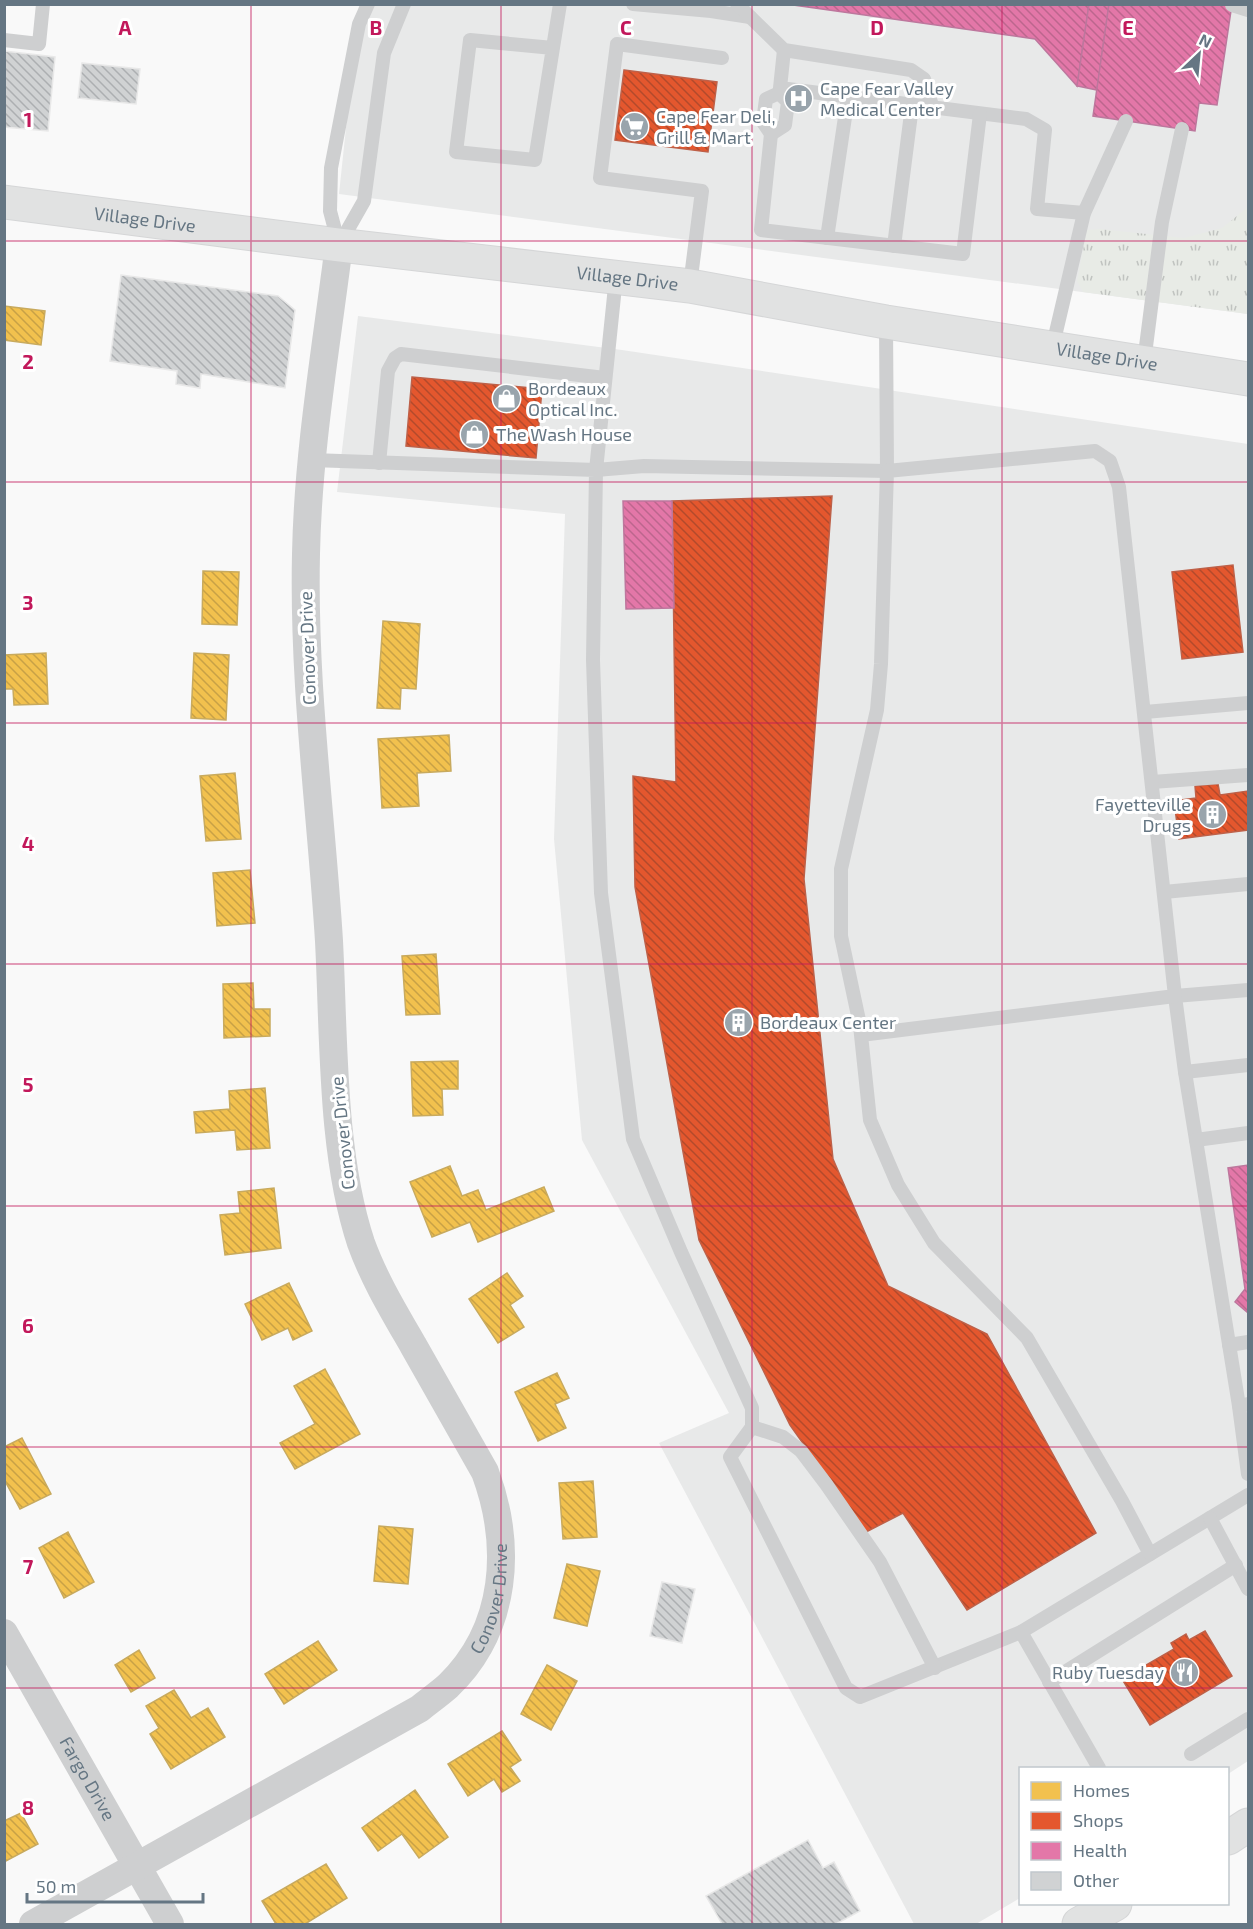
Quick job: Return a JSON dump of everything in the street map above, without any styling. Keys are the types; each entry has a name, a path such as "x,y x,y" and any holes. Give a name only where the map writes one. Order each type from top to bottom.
{"main road":[{"name":"Village Drive","path":"4,202 339,245 690,286 886,322 1248,379"},
{"path":"1229,1837 1248,1825"},
{"path":"1079,1924 1113,1905"}],"street":[{"name":"Conover Drive","path":"33,1924 419,1709 448,1685 469,1660 485,1633 497,1597 502,1565 498,1512 485,1472 381,1290 362,1245 351,1209 341,1156 327,903 306,639 306,553 312,460 339,245"},
{"name":"Fargo Drive","path":"4,1633 170,1924"}],"lane":[{"path":"4,40 39,44 43,4"},
{"path":"339,245 330,211 331,168 359,24 368,4"},
{"path":"339,245 364,201 384,53 404,4"},
{"path":"553,48 470,40 456,152 535,160 553,48 560,4"},
{"path":"633,4 711,10 751,17"},
{"path":"737,4 784,50 911,70 924,79 933,109"},
{"path":"1232,5 1248,10"},
{"path":"690,286 702,191 600,178 617,44 722,58"},
{"path":"771,134 785,125 788,102 779,90 784,50"},
{"path":"980,114 963,254 761,230 771,134 763,122 766,99 779,90 1026,119 1045,130 1036,209 1084,213"},
{"path":"827,238 848,97"},
{"path":"894,246 912,106"},
{"path":"1053,349 1084,213 1126,121"},
{"path":"1143,364 1162,222 1182,129"},
{"path":"616,278 596,470 593,660 601,893 633,1139 681,1252 752,1408 752,1427 730,1457 846,1688 860,1697 1021,1632 1248,1495"},
{"path":"886,322 887,471 881,664 877,710 841,869 841,936 861,1035 870,1120 898,1185 934,1243 1027,1338 1122,1501 1150,1554"},
{"path":"379,463 388,371 395,358 401,354 605,378"},
{"path":"312,460 596,470 644,466 887,471 1095,451 1110,461 1119,487 1185,1072 1229,1345 1244,1405 1248,1474"},
{"path":"1144,712 1248,703"},
{"path":"1152,782 1248,775"},
{"path":"1164,892 1248,884"},
{"path":"861,1035 1175,996 1248,990"},
{"path":"1185,1072 1248,1065"},
{"path":"1196,1140 1248,1133"},
{"path":"1229,1345 1248,1342"},
{"path":"752,1427 783,1437 801,1451 880,1562 935,1668"},
{"path":"1210,1518 1248,1589"},
{"path":"1049,1682 1236,1565"},
{"path":"1021,1632 1098,1767"},
{"path":"1191,1754 1248,1719"}],"shaded area":[{"name":"Cape Fear Valley Medical Center","path":"359,5 1248,5 1248,314 339,194"},
{"name":"Bordeaux Center","path":"358,316 622,350 1248,444 1248,1761 1229,1773 1229,1767 1019,1767 1019,1899 976,1924 914,1924 659,1443 729,1413 582,1140 554,839 565,514 337,492"}],"green space":[{"path":"1248,207 1248,314 1083,292 1077,281 1087,230 1100,229 1184,238 1222,228"}],"building: Homes":[{"path":"4,306 45,311 41,345 4,340"},
{"path":"203,571 239,572 237,625 202,624"},
{"path":"383,621 420,624 416,689 401,688 400,709 377,708"},
{"path":"46,653 48,704 14,705 13,689 4,689 4,655"},
{"path":"194,653 229,655 226,720 191,718"},
{"path":"449,735 451,771 417,773 419,806 382,808 378,739"},
{"path":"235,773 241,839 206,841 200,776"},
{"path":"250,870 255,923 217,926 213,873"},
{"path":"436,954 440,1014 406,1015 402,956"},
{"path":"253,983 254,1009 270,1009 270,1036 224,1038 223,984"},
{"path":"458,1061 458,1089 442,1089 443,1115 413,1116 411,1062"},
{"path":"265,1088 270,1148 237,1150 235,1130 196,1133 194,1112 230,1109 229,1091"},
{"path":"450,1166 462,1196 478,1190 486,1210 544,1187 554,1211 478,1242 470,1222 432,1237 410,1182"},
{"path":"274,1188 281,1248 225,1255 220,1215 240,1213 238,1192"},
{"path":"507,1273 523,1296 510,1305 524,1327 498,1343 469,1299"},
{"path":"289,1283 312,1331 293,1340 288,1328 262,1340 245,1304"},
{"path":"325,1369 360,1434 295,1469 280,1443 315,1424 294,1386"},
{"path":"557,1373 569,1398 555,1404 566,1428 538,1441 515,1392"},
{"path":"22,1438 51,1494 20,1509 4,1479 4,1447"},
{"path":"593,1481 597,1537 563,1539 559,1483"},
{"path":"379,1526 413,1529 408,1584 374,1581"},
{"path":"68,1532 94,1582 64,1598 39,1548"},
{"path":"567,1564 600,1571 587,1626 554,1618"},
{"path":"318,1641 337,1670 284,1704 265,1674"},
{"path":"139,1650 155,1678 131,1692 115,1665"},
{"path":"547,1665 577,1681 551,1730 521,1714"},
{"path":"174,1690 191,1718 208,1708 225,1737 171,1769 150,1734 159,1728 146,1706"},
{"path":"502,1731 521,1760 510,1767 520,1781 502,1792 494,1779 468,1796 448,1764"},
{"path":"415,1790 448,1837 419,1858 402,1834 378,1851 362,1828"},
{"path":"21,1813 38,1844 4,1862 4,1821"},
{"path":"326,1864 347,1898 305,1924 276,1924 262,1901"}],"building: Shops":[{"path":"624,70 717,82 708,152 615,140"},
{"path":"412,377 542,389 536,458 406,446"},
{"name":"Bordeaux Center","path":"832,496 804,879 833,1159 888,1286 987,1334 1096,1533 967,1610 903,1513 866,1532 790,1425 699,1240 635,887 633,776 676,782 672,501"},
{"path":"1233,565 1243,652 1182,659 1172,572"},
{"name":"Fayetteville Drugs","path":"1218,784 1220,795 1248,791 1248,830 1179,839 1174,801 1196,798 1195,786"},
{"path":"1205,1631 1232,1676 1150,1725 1122,1679 1174,1649 1171,1643 1186,1634 1189,1640"}],"building: Health":[{"path":"786,4 1089,4 1077,86 1035,39"},
{"path":"1089,4 1109,4 1097,90 1077,86"},
{"path":"1109,4 1232,4 1217,105 1199,103 1195,131 1093,116"},
{"path":"623,501 672,501 674,608 626,609"},
{"path":"1248,1165 1248,1313 1235,1302 1245,1289 1228,1168"}],"building: Other":[{"path":"4,51 55,57 48,131 4,127"},
{"path":"82,63 140,69 136,104 78,98"},
{"path":"121,275 278,296 295,310 285,388 201,374 200,388 176,384 177,371 110,361"},
{"path":"662,1582 695,1589 682,1643 650,1636"},
{"path":"808,1840 823,1868 834,1862 860,1911 836,1924 722,1924 706,1896"}],"place":[{"name":"Cape Fear Valley Medical Center","path":"799,99"},
{"name":"Cape Fear Deli, Grill & Mart","path":"635,127"},
{"name":"Bordeaux Optical Inc.","path":"507,399"},
{"name":"The Wash House","path":"475,435"},
{"name":"Fayetteville Drugs","path":"1212,815"},
{"name":"Bordeaux Center","path":"739,1023"},
{"name":"Ruby Tuesday","path":"1185,1673"}]}
